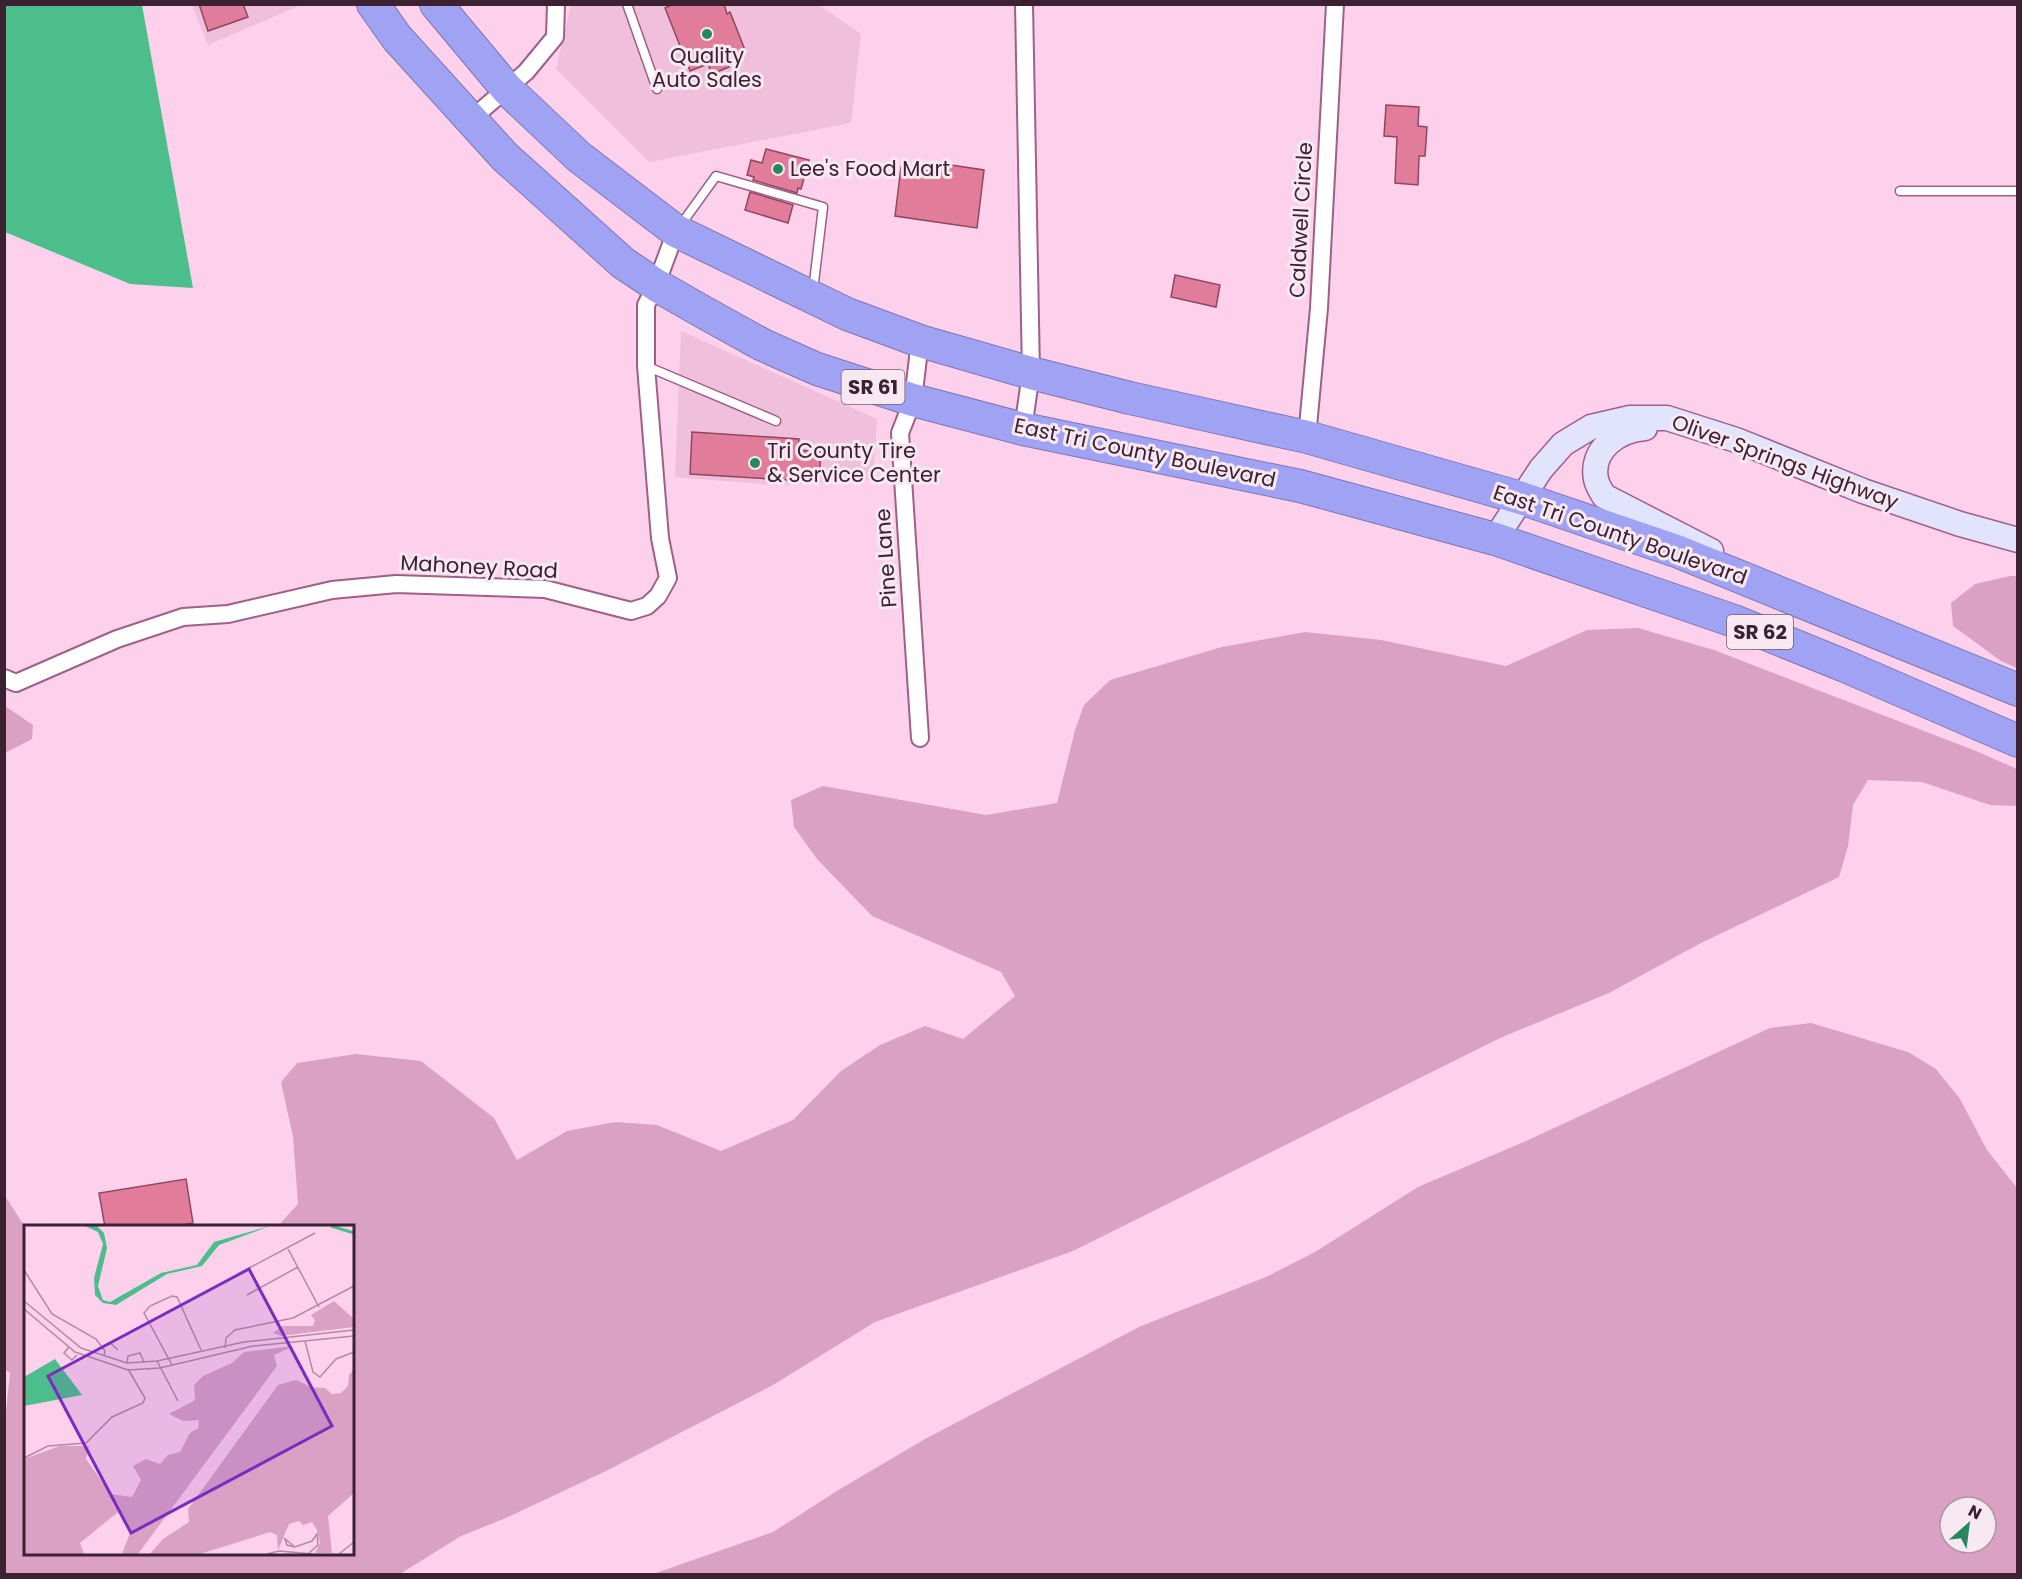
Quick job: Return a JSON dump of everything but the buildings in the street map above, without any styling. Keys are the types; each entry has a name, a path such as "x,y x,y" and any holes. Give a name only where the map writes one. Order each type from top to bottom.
{"highway":[{"name":"East Tri County Boulevard","path":"373,4 397,38 505,157 623,263 656,285 763,345 817,369 913,400 1023,429 1300,486 1496,539 1734,621 2018,741"},
{"name":"East Tri County Boulevard","path":"436,4 507,89 579,157 676,231 847,314 921,341 1031,373 1130,398 1307,437 1521,498 1680,552 2018,690"}],"main road":[{"name":"Oliver Springs Highway","path":"1496,539 1541,469 1563,444 1591,427 1630,418 1667,418 1736,440 1863,491 1960,524 2018,540"},
{"path":"1736,440 1654,427 1637,429 1622,434 1604,445 1597,464 1596,478 1604,496 1833,615"}],"street":[{"path":"470,120 526,72 555,38 556,4"},
{"path":"1023,429 1031,373 1024,4"},
{"name":"Caldwell Circle","path":"1307,437 1319,308 1335,4"},
{"name":"Mahoney Road","path":"4,678 16,683 117,639 183,617 228,614 332,590 396,584 545,589 631,611 647,606 658,596 668,578 660,538 646,366 646,305 676,231"},
{"name":"Pine Lane","path":"920,738 900,433 913,400 921,341"}],"lane":[{"path":"627,4 657,88"},
{"path":"676,231 716,176 823,207 812,297"},
{"path":"1900,191 2018,191"},
{"path":"646,366 776,421"}],"shaded area":[{"path":"4,5 142,5 193,288 130,284 5,232"},
{"path":"192,5 301,5 208,45"},
{"path":"571,5 819,5 861,34 851,123 649,162 556,69"},
{"path":"681,331 877,419 873,480 775,485 675,477"},
{"path":"2017,576 2017,668 2001,661 1953,626 1951,603 1975,584"},
{"path":"1638,628 1714,650 1976,751 2017,769 2017,806 1990,805 1922,782 1868,780 1853,805 1848,846 1839,877 1699,944 1609,993 1500,1038 1073,1251 875,1322 773,1385 606,1471 506,1518 461,1536 400,1574 5,1574 4,1430 10,1373 4,1369 5,1196 24,1225 24,1555 354,1555 354,1225 279,1225 298,1204 293,1137 281,1082 297,1063 356,1054 421,1061 494,1118 517,1160 567,1131 615,1122 657,1125 721,1151 793,1120 841,1071 880,1045 925,1026 963,1039 1015,996 1001,972 872,916 817,859 794,827 791,800 823,786 986,815 1057,803 1075,730 1084,705 1110,680 1222,647 1305,632 1381,640 1506,666 1587,630"},
{"path":"5,706 33,725 32,739 5,753"},
{"path":"1811,1023 1908,1052 1936,1069 1960,1099 1987,1150 2017,1188 2017,1574 653,1574 773,1532 925,1439 1141,1326 1266,1277 1315,1252 1418,1187 1526,1141 1770,1028"}],"place":[{"name":"Quality Auto Sales","path":"707,34"},
{"name":"Lee's Food Mart","path":"778,169"},
{"name":"Tri County Tire & Service Center","path":"755,463"}]}
